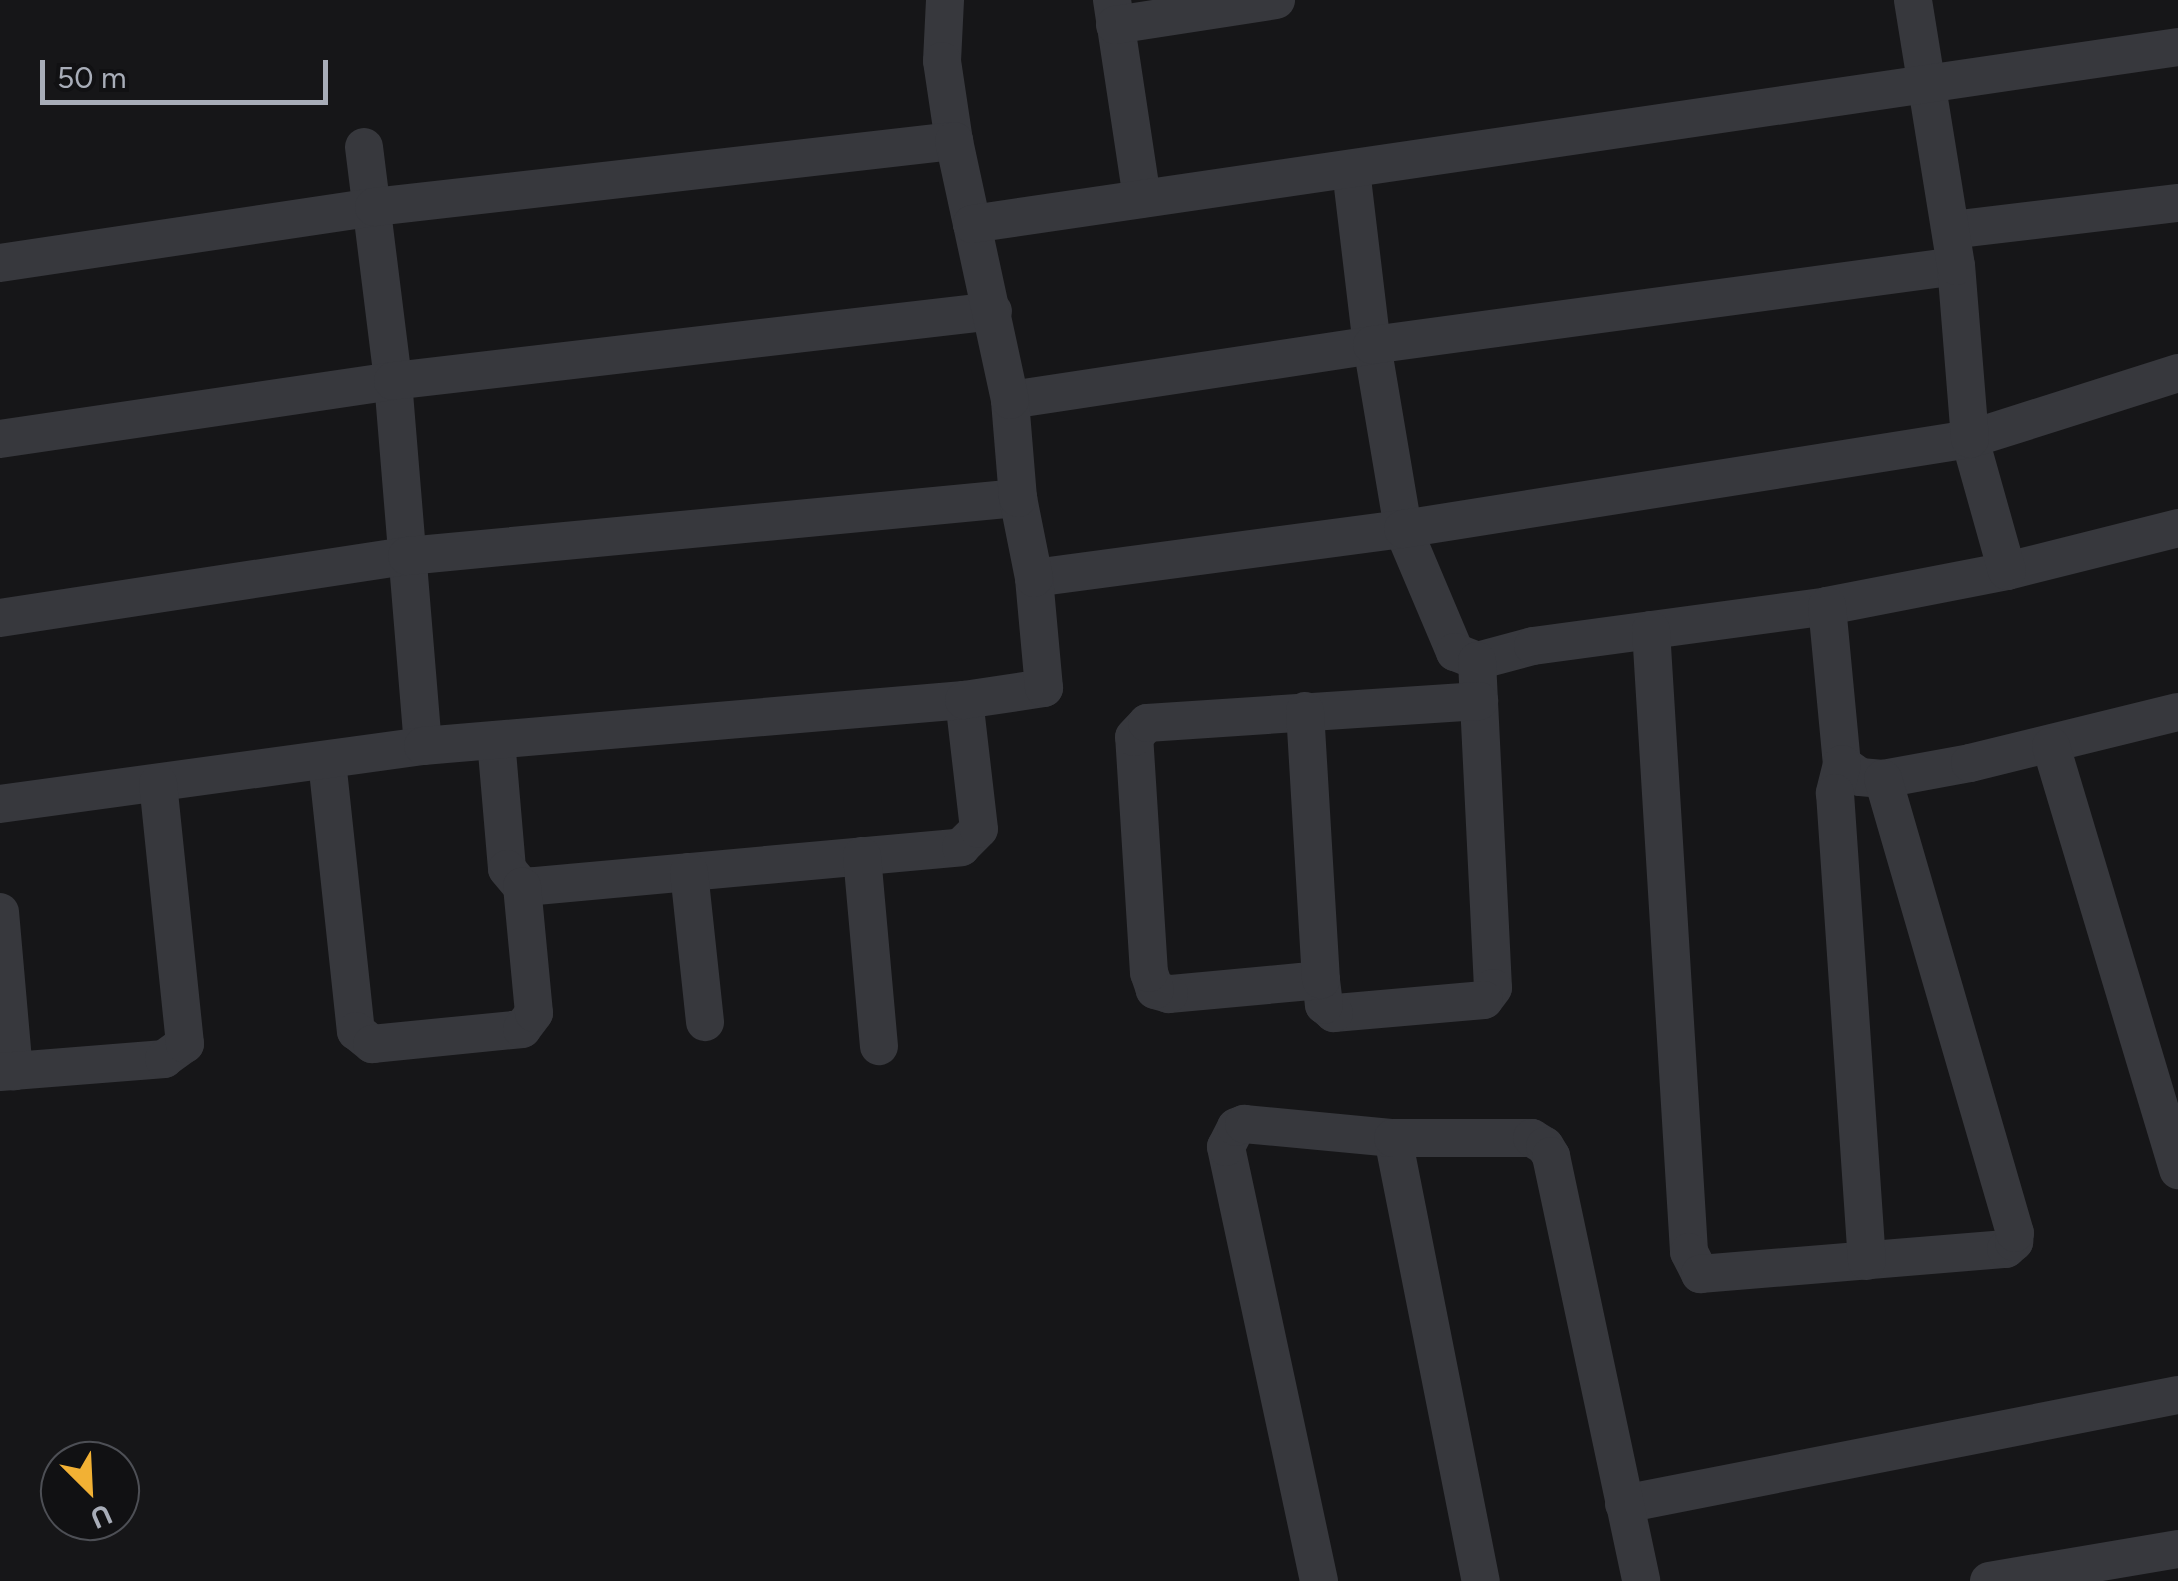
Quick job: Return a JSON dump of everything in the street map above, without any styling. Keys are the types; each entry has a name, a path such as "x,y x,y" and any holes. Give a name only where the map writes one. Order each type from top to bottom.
{"street":[{"path":"0,804 423,746 964,700 1044,688 1034,578 1018,498 1010,400 954,141 942,61 945,0"},
{"path":"1142,199 1113,12 1275,0"},
{"path":"1913,0 1954,248 1970,438 2007,571"},
{"path":"972,224 2178,46"},
{"path":"0,263 374,207 954,141"},
{"path":"364,147 393,381 423,746"},
{"path":"1351,170 1372,345 1404,529 1456,652 1477,661 1533,646 1826,606 2007,571 2178,528"},
{"path":"1010,400 1372,345 1954,248 2178,204"},
{"path":"0,439 393,381 993,311"},
{"path":"1034,578 1404,529 1970,438 2178,373"},
{"path":"0,618 407,556 1018,498"},
{"path":"1826,606 1842,764 1835,793 1866,1260"},
{"path":"1651,630 1689,1252 1700,1274 2006,1249 2014,1242 2015,1232 1883,779"},
{"path":"1305,711 1324,1005 1334,1013 1484,1000 1493,988 1477,661"},
{"path":"522,887 961,847 979,828 964,700"},
{"path":"1320,980 1170,994 1155,990 1149,974 1134,738 1147,723 1478,701"},
{"path":"1842,764 1860,777 1883,779 2051,746 2178,712"},
{"path":"327,760 356,1031 372,1044 522,1029 534,1012 522,887 507,868 496,740"},
{"path":"2051,746 2178,1170"},
{"path":"0,912 7,1071 164,1059 185,1044 158,783"},
{"path":"862,856 879,1046"},
{"path":"688,872 704,1022"},
{"path":"1319,1581 1226,1147 1228,1136 1244,1124 1393,1138 1532,1138 1551,1156 1641,1581"},
{"path":"1393,1138 1481,1581"},
{"path":"1624,1504 2178,1395"},
{"path":"1988,1581 2108,1572 2178,1549"}]}
